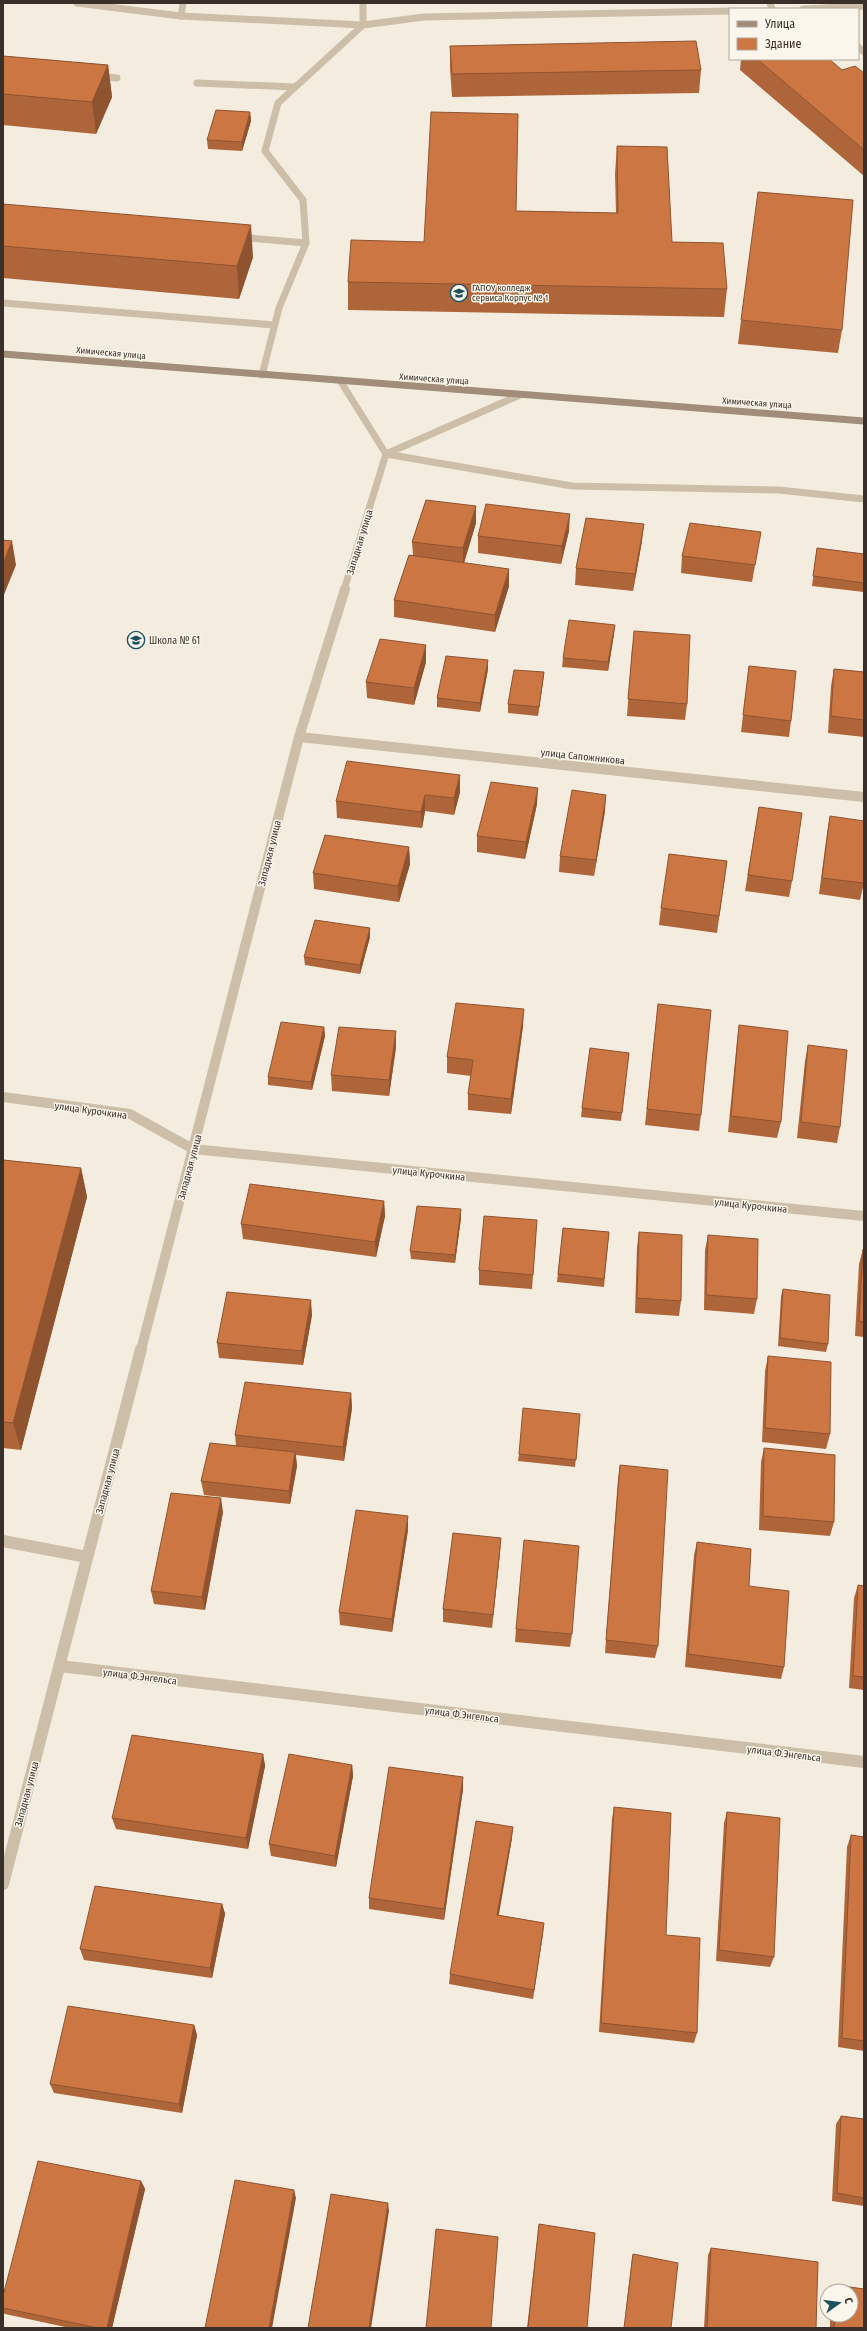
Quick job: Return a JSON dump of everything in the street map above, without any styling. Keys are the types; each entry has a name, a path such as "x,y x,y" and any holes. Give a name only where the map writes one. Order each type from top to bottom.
{"street":[{"path":"78,3 181,16 363,25 424,17 729,11"},
{"path":"181,16 183,3"},
{"path":"262,375 279,308 306,243 304,200 265,151 278,103 363,25 363,3"},
{"path":"846,8 864,6"},
{"path":"86,75 117,78"},
{"path":"196,83 295,87"},
{"path":"226,236 306,243"},
{"path":"3,303 274,325"},
{"name":"Химическая улица","path":"3,354 341,382 864,421"},
{"path":"341,382 386,454 572,486 779,490 864,499"},
{"path":"386,454 520,395"},
{"name":"Западная улица","path":"3,1884 299,737 386,454"},
{"name":"улица Сапожникова","path":"299,737 864,797"},
{"name":"улица Курочкина","path":"3,1097 130,1114 193,1149 864,1216"},
{"path":"3,1541 88,1557"},
{"name":"улица Ф.Энгельса","path":"60,1666 864,1762"}],"building":[{"path":"696,41 701,70 452,74 450,46"},
{"path":"3,56 108,65 92,102 3,94"},
{"path":"758,60 830,60 842,70 855,66 864,73 864,150"},
{"path":"216,110 250,112 242,142 207,140"},
{"path":"431,112 518,114 516,211 618,213 617,146 667,147 672,242 723,243 727,289 348,282 351,240 424,242"},
{"path":"758,192 853,200 842,330 741,320"},
{"path":"3,204 251,225 237,266 3,246"},
{"path":"426,500 476,506 463,548 412,542"},
{"path":"486,504 570,514 562,546 478,536"},
{"path":"586,518 644,524 635,574 576,568"},
{"path":"690,523 761,532 755,565 682,556"},
{"path":"3,540 12,541 3,563"},
{"path":"817,548 864,554 864,583 813,576"},
{"path":"409,555 509,569 495,615 394,600"},
{"path":"569,620 615,625 608,662 563,658"},
{"path":"634,631 690,635 687,704 628,699"},
{"path":"380,639 426,645 414,688 366,682"},
{"path":"446,656 488,660 480,703 437,698"},
{"path":"749,666 796,671 791,721 743,715"},
{"path":"834,669 864,672 864,720 831,716"},
{"path":"514,670 544,672 539,707 508,704"},
{"path":"347,761 460,775 454,798 425,795 421,812 336,801"},
{"path":"491,782 538,788 526,842 477,836"},
{"path":"572,790 606,795 596,860 560,856"},
{"path":"759,807 802,813 792,881 748,875"},
{"path":"830,816 864,821 864,883 822,878"},
{"path":"325,835 409,847 398,886 313,873"},
{"path":"669,854 727,861 719,916 661,908"},
{"path":"315,920 370,928 360,965 304,957"},
{"path":"456,1003 524,1009 511,1099 468,1094 473,1060 447,1057"},
{"path":"658,1004 711,1010 701,1115 647,1109"},
{"path":"281,1022 324,1027 311,1082 268,1077"},
{"path":"739,1025 788,1031 781,1122 731,1116"},
{"path":"339,1027 396,1031 389,1080 331,1075"},
{"path":"808,1045 847,1050 840,1127 801,1122"},
{"path":"590,1048 629,1053 622,1113 582,1108"},
{"path":"3,1160 81,1168 13,1423 3,1422"},
{"path":"250,1184 384,1201 375,1242 241,1224"},
{"path":"417,1206 461,1209 455,1255 410,1251"},
{"path":"484,1216 537,1220 533,1275 479,1270"},
{"path":"563,1228 609,1232 604,1279 558,1274"},
{"path":"639,1232 682,1235 681,1301 637,1298"},
{"path":"708,1235 758,1239 757,1299 706,1295"},
{"path":"864,1249 864,1322 859,1321"},
{"path":"783,1289 830,1295 828,1344 780,1338"},
{"path":"227,1292 311,1300 302,1351 217,1343"},
{"path":"768,1356 831,1362 830,1434 765,1428"},
{"path":"245,1382 351,1393 343,1447 235,1435"},
{"path":"523,1408 580,1414 576,1460 519,1454"},
{"path":"210,1443 295,1452 289,1491 201,1481"},
{"path":"764,1448 835,1455 834,1522 763,1516"},
{"path":"620,1465 668,1470 658,1646 606,1640"},
{"path":"171,1493 221,1498 202,1597 151,1591"},
{"path":"356,1510 408,1516 392,1619 339,1612"},
{"path":"453,1533 501,1538 493,1615 443,1609"},
{"path":"524,1540 579,1546 572,1634 516,1629"},
{"path":"697,1542 751,1549 749,1586 789,1591 784,1667 688,1654"},
{"path":"858,1585 864,1586 864,1677 853,1676"},
{"path":"132,1735 263,1754 246,1838 112,1818"},
{"path":"289,1754 352,1765 335,1856 269,1844"},
{"path":"389,1767 463,1777 444,1909 369,1898"},
{"path":"614,1807 671,1813 666,1935 700,1938 697,2033 601,2023"},
{"path":"727,1812 780,1818 774,1957 719,1950"},
{"path":"476,1821 513,1827 497,1915 544,1923 534,1990 450,1974"},
{"path":"851,1835 864,1837 864,2041 842,2038"},
{"path":"95,1886 222,1904 210,1968 80,1949"},
{"path":"68,2006 194,2025 179,2104 50,2084"},
{"path":"841,2116 864,2119 864,2198 837,2193"},
{"path":"38,2161 141,2181 107,2328 98,2328 3,2308 3,2296"},
{"path":"235,2180 294,2190 269,2328 205,2328"},
{"path":"331,2194 388,2203 369,2328 308,2328"},
{"path":"539,2224 595,2233 587,2328 528,2328"},
{"path":"436,2229 498,2237 491,2328 426,2328"},
{"path":"711,2248 818,2262 816,2328 707,2328"},
{"path":"633,2254 678,2263 671,2328 624,2328"},
{"path":"859,2288 864,2289 864,2328 834,2328 834,2323 859,2323"}],"place":[{"name":"ГАПОУ колледж сервиса Корпус № 1","path":"459,293"},
{"name":"Школа № 61","path":"136,640"}]}
